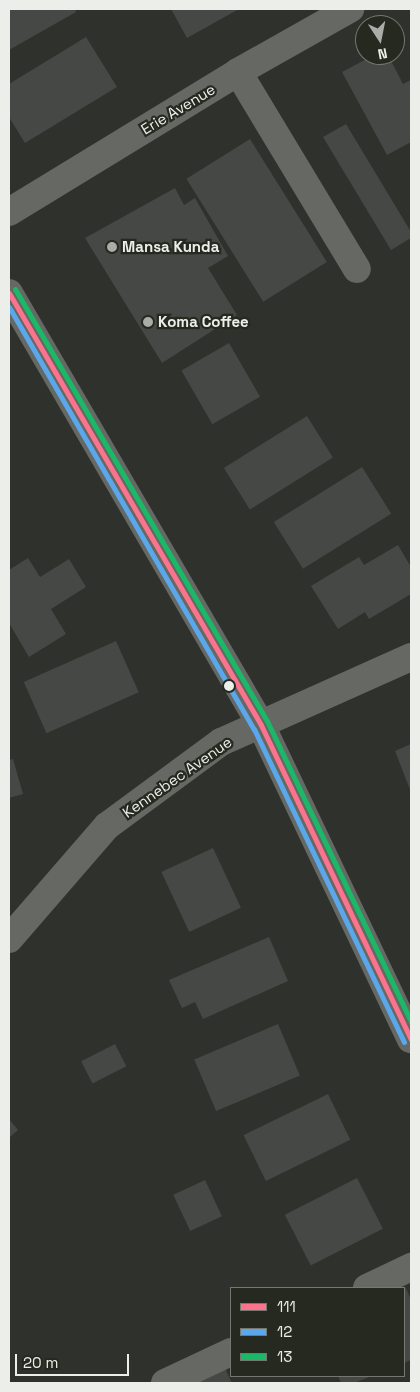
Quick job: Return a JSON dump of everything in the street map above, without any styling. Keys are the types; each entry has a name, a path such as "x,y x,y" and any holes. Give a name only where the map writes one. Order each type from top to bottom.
{"street":[{"name":"Erie Avenue","path":"9,212 238,72 350,9"},
{"path":"238,72 358,269"},
{"path":"9,292 261,725 411,1038"},
{"name":"Kennebec Avenue","path":"9,939 107,826 221,742 411,657"},
{"path":"369,1287 411,1267"},
{"path":"165,1383 230,1352"}],"building":[{"path":"9,9 75,9 76,12 9,50"},
{"path":"171,9 239,9 187,38"},
{"path":"86,37 117,87 25,143 9,117 9,84"},
{"path":"355,65 393,65 403,84 411,80 411,142 387,155 342,72"},
{"path":"346,124 411,232 411,238 391,250 323,137"},
{"path":"250,139 327,262 263,302 186,179"},
{"path":"175,188 184,205 195,198 228,256 208,268 237,315 162,363 85,238"},
{"path":"229,343 260,397 212,424 181,370"},
{"path":"307,416 333,458 250,509 224,468"},
{"path":"362,467 391,514 303,569 274,522"},
{"path":"398,545 411,567 411,594 369,619 365,612 338,629 311,586 359,557 364,565"},
{"path":"28,558 40,577 69,559 86,587 51,609 66,634 29,657 9,623 9,570"},
{"path":"116,641 139,692 47,733 24,682"},
{"path":"411,744 411,792 395,751"},
{"path":"13,759 23,794 9,798 9,760"},
{"path":"213,848 241,908 189,932 161,872"},
{"path":"269,937 288,981 203,1019 195,1002 182,1008 169,980"},
{"path":"278,1024 300,1076 216,1111 194,1060"},
{"path":"115,1044 126,1066 92,1084 81,1061"},
{"path":"328,1094 350,1140 266,1181 244,1135"},
{"path":"9,1119 18,1130 9,1138"},
{"path":"357,1178 383,1229 311,1266 285,1215"},
{"path":"205,1180 222,1216 190,1231 173,1195"},
{"path":"405,1288 411,1300 411,1360 405,1363"},
{"path":"222,1362 232,1383 178,1383"},
{"path":"338,1377 369,1377 354,1383 341,1383"}],"transit line":[{"name":"13","path":"15,289 267,721 411,1022"},
{"name":"111","path":"9,293 261,725 411,1039"},
{"name":"12","path":"9,307 254,729 404,1042"}],"place":[{"name":"Mansa Kunda","path":"112,247"},
{"name":"Koma Coffee","path":"148,322"}]}
